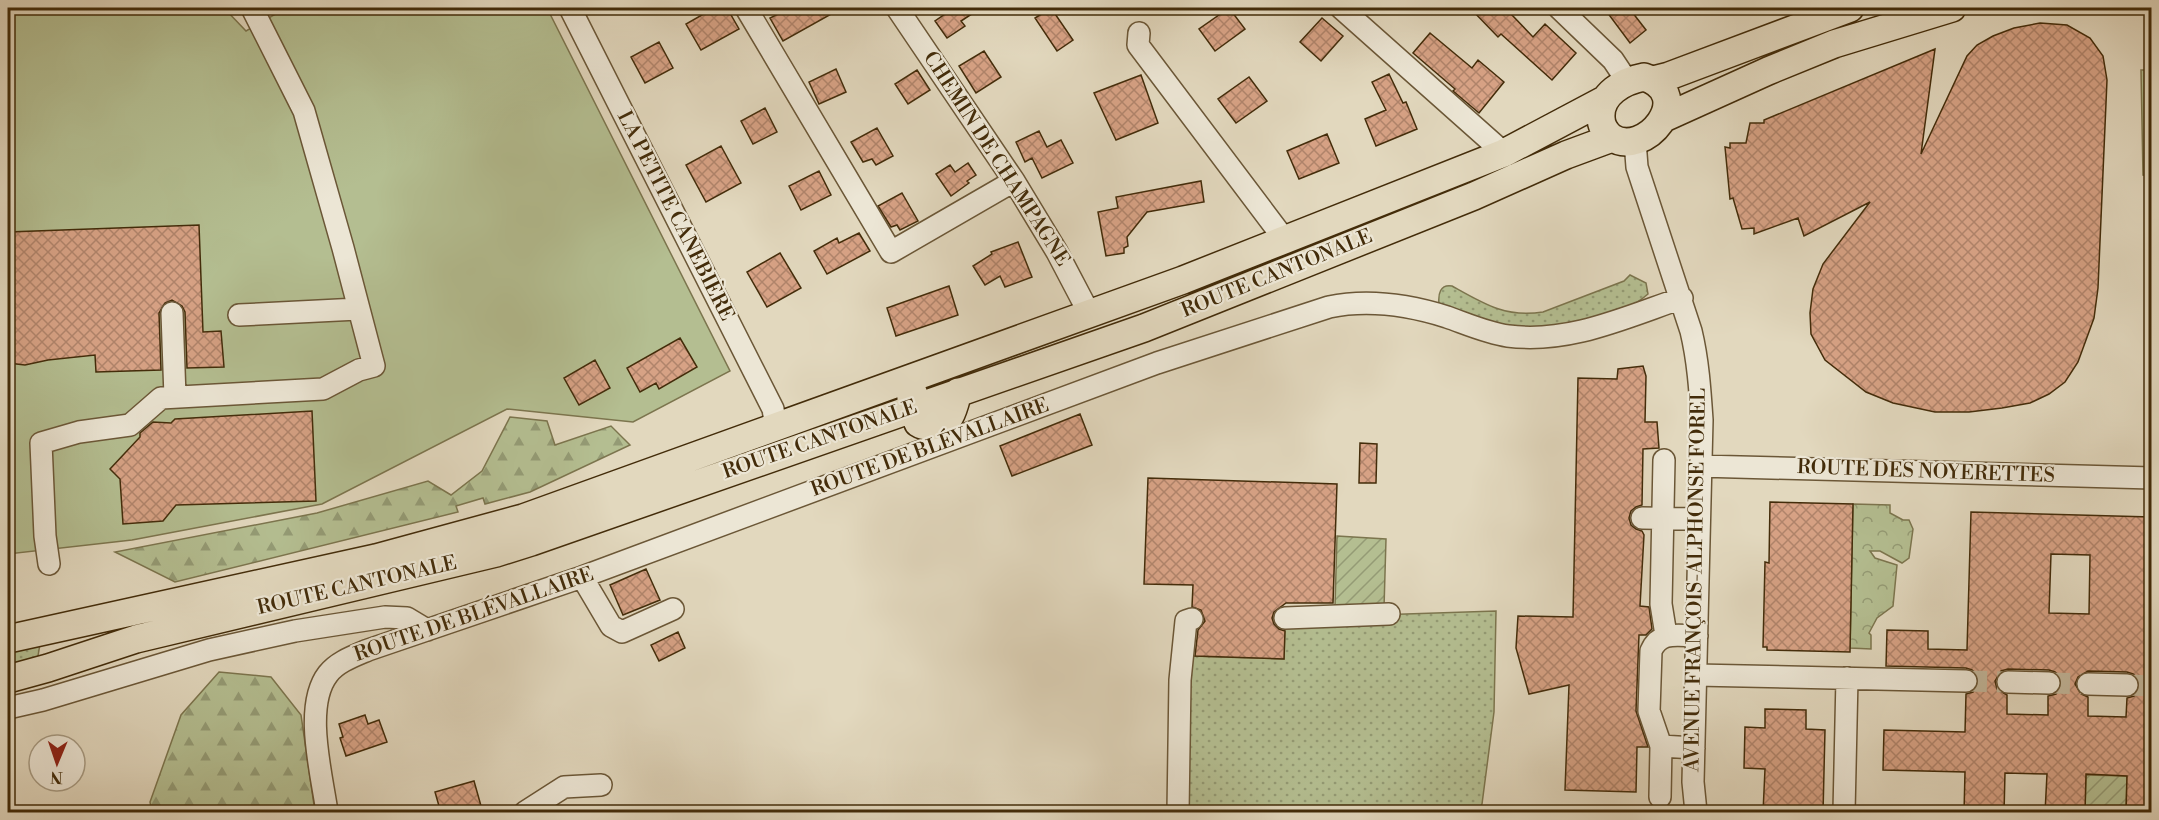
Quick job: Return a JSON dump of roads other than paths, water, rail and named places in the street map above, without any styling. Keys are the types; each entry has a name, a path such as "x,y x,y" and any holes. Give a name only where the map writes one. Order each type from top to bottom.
{"main road":[{"path":"1850,8 1669,76 1640,80 1604,100 1600,109 1601,122 1606,132 1624,139 1646,136 1664,118 1768,71 1834,44 1952,8"},
{"path":"1640,80 1662,87 1668,108 1664,118"},
{"name":"ROUTE CANTONALE","path":"8,639 376,558 523,518 1173,284 1504,153 1604,100"},
{"name":"ROUTE CANTONALE","path":"8,679 136,639 496,553 1144,328 1474,196 1566,155 1624,139"},
{"path":"914,408 912,393 919,386 972,365 1004,344"},
{"path":"48,668 45,654 47,646 72,625"}],"street":[{"path":"49,564 45,536 41,443 79,432 130,424 161,398 323,389 359,370 374,366 304,111 252,8"},
{"name":"LA PETITE CANEBIÈRE","path":"570,8 773,409 776,427"},
{"path":"746,8 891,252 1014,181"},
{"name":"CHEMIN DE CHAMPAGNE","path":"897,8 1014,181 1057,252 1089,313"},
{"path":"1341,8 1504,153"},
{"path":"1559,8 1613,60 1640,80"},
{"path":"1139,33 1138,45 1285,240"},
{"name":"AVENUE FRANÇOIS-ALPHONSE FOREL","path":"1624,139 1637,167 1682,298 1697,363 1702,420 1694,748 1696,813"},
{"name":"ROUTE DE BLÉVALLAIRE","path":"327,813 316,735 316,702 328,673 342,662 368,650 582,577 1157,363 1329,307 1353,302 1417,308 1496,333 1545,338 1582,332 1682,298"},
{"path":"239,315 358,309"},
{"path":"172,313 175,397"},
{"path":"1664,460 1652,518 1666,635"},
{"name":"ROUTE DES NOYERETTES","path":"1700,466 2151,478"},
{"path":"1652,518 1700,519"},
{"path":"582,577 611,626 622,632 673,609"},
{"path":"1285,618 1389,614"},
{"path":"8,708 44,700 209,650 295,631 385,617 407,618 427,630"},
{"path":"1178,813 1180,680 1186,621 1192,619"},
{"path":"1660,796 1661,746 1649,711 1650,659 1654,644 1666,635 1697,636"},
{"path":"1696,675 1966,681"},
{"path":"1844,813 1847,678"},
{"path":"2008,682 2049,683"},
{"path":"2088,684 2127,685"},
{"path":"1661,746 1694,748"},
{"path":"525,813 564,787 601,785"}],"tunnel":[{"path":"1966,681 2008,682"},
{"path":"2049,683 2088,684"},
{"path":"2127,685 2152,686"}]}
